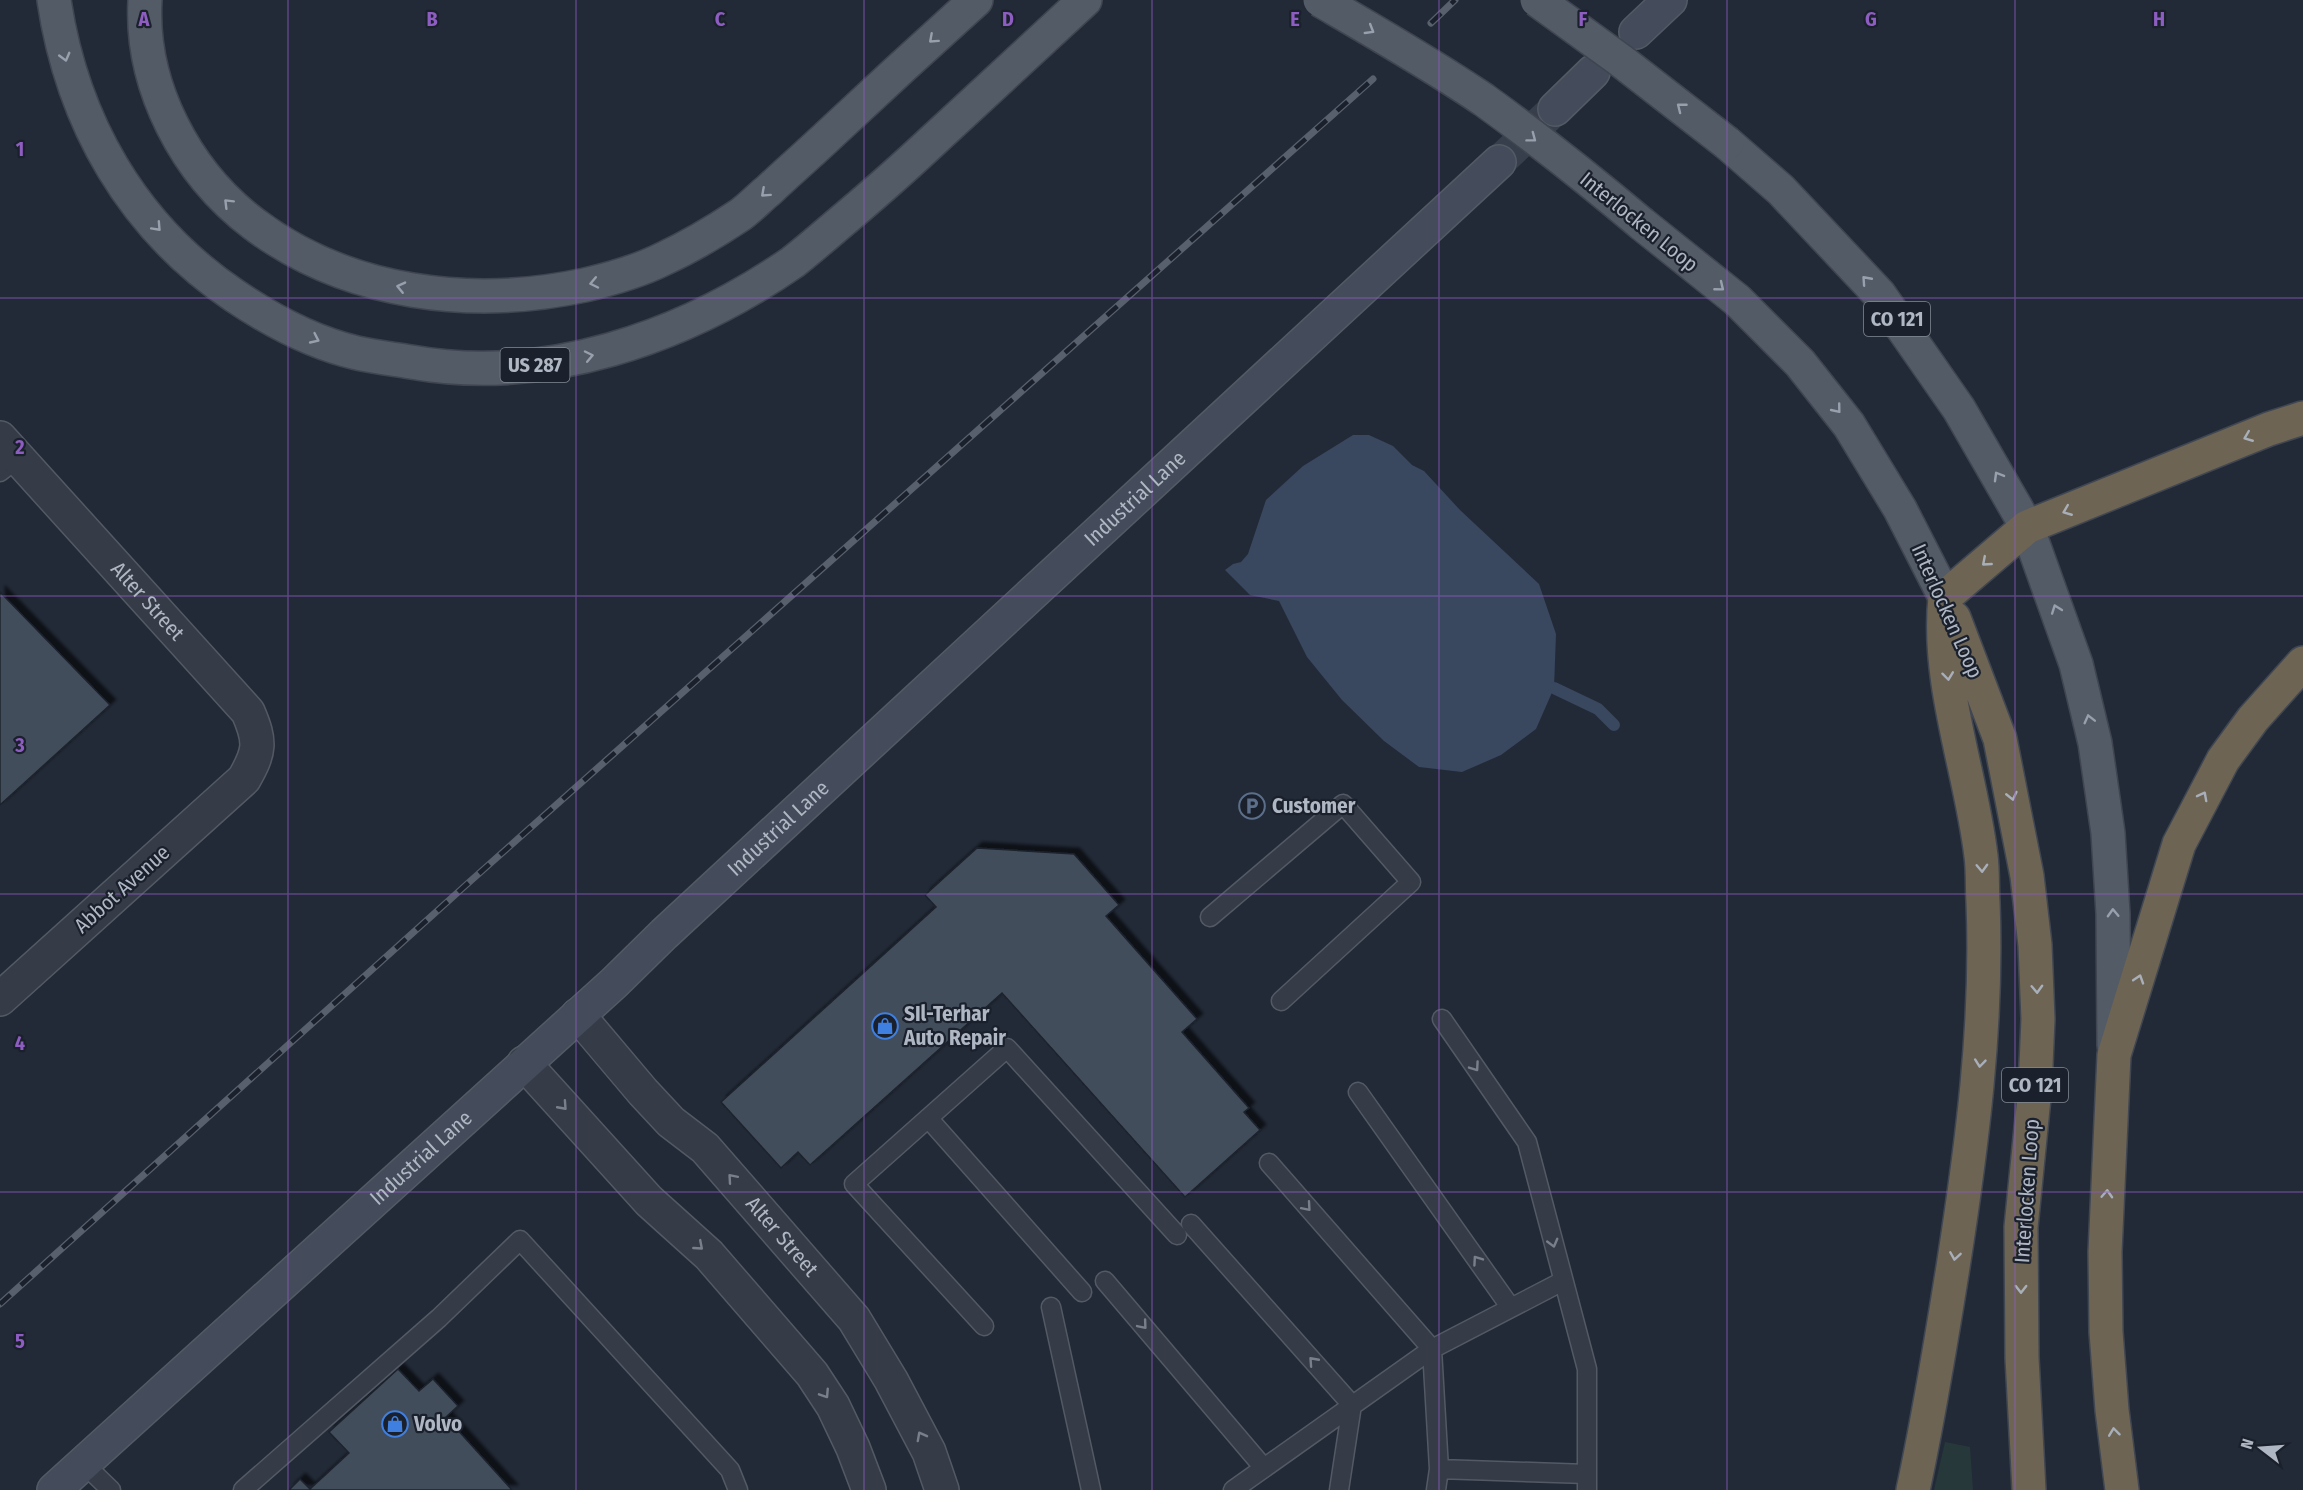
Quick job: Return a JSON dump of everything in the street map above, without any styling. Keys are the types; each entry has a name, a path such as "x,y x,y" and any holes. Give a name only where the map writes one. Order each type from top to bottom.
{"highway":[{"path":"1913,1490 1936,1371 1965,1191 1981,1051 1983,1004 1985,944 1981,857 1949,687 1942,625 1945,597 2027,527 2269,429 2303,418"},
{"name":"Interlocken Loop","path":"1945,597 2000,739 2027,876 2036,945 2038,1019 2035,1088 2021,1238 2022,1358 2029,1490"},
{"path":"2114,1055 2180,844 2223,760 2253,718 2303,663"},
{"name":"CO 121","path":"2114,1055 2105,1264 2106,1332 2112,1410 2122,1490"}],"main road":[{"name":"US 287","path":"54,0 70,74 96,140 131,197 156,227 191,261 226,290 256,310 322,342 356,353 433,366 472,369 537,365 595,355 651,338 752,288 795,260 884,186 1084,0"},
{"path":"145,0 148,54 166,113 194,163 238,212 276,241 309,258 360,278 420,292 504,297 551,292 610,279 662,260 742,213 976,0"},
{"name":"Interlocken Loop","path":"1320,0 1418,58 1483,100 1601,189 1737,300 1800,363 1849,425 1900,509 1945,597"},
{"name":"CO 121","path":"1537,0 1620,60 1727,143 1781,190 1879,294 1920,349 1959,409 2027,527 2076,664 2095,743 2110,856 2113,914 2114,1055"}],"street":[{"path":"1636,32 1670,0"},
{"path":"1555,109 1593,72"},
{"name":"Industrial Lane","path":"54,1490 578,1015 1499,162"},
{"name":"Alter Street","path":"6,456 248,712 257,732 257,757 244,779"},
{"name":"Abbot Avenue","path":"0,999 244,779"},
{"name":"Alter Street","path":"578,1015 671,1122 705,1148 854,1319 891,1380 930,1452 942,1490"},
{"path":"524,1063 649,1202 709,1255 812,1374 833,1406 853,1448 869,1490"}],"lane":[{"path":"1210,917 1344,804 1411,882 1281,1001"},
{"path":"1439,1469 1587,1482 1587,1369 1527,1142 1442,1019"},
{"path":"984,1326 854,1184 1007,1048 1352,1405"},
{"path":"1358,1092 1511,1308"},
{"path":"928,1118 1082,1292"},
{"path":"1269,1164 1432,1348 1439,1469 1436,1490"},
{"path":"243,1490 439,1318 520,1240 730,1470 738,1490"},
{"path":"1105,1281 1264,1468"},
{"path":"1233,1490 1432,1348 1563,1281"},
{"path":"1051,1307 1091,1490"},
{"path":"1339,1490 1352,1405"},
{"path":"83,1463 111,1490"}],"shaded area":[{"path":"1945,1442 1970,1447 1973,1490 1934,1490"}],"water":[{"path":"1353,435 1369,435 1393,446 1412,465 1424,471 1460,510 1539,584 1556,634 1554,688 1536,729 1501,755 1462,772 1419,767 1384,741 1342,700 1307,657 1279,601 1250,595 1225,570 1241,562 1248,554 1266,500 1303,466"}],"building":[{"path":"0,592 110,705 0,805"},
{"name":"SIl-Terhar Auto Repair","path":"977,848 1074,854 1119,905 1106,916 1197,1019 1182,1032 1249,1108 1244,1112 1260,1130 1185,1197 1002,993 810,1165 798,1152 781,1168 721,1102 936,907 925,895"},
{"name":"Volvo","path":"398,1369 419,1391 433,1379 458,1406 446,1417 512,1490 289,1490 300,1479 310,1489 349,1453 329,1432"}],"waterway":[{"path":"1554,688 1598,709 1614,725"}],"tunnel":[{"path":"1499,162 1555,109"}],"railway":[{"path":"1431,23 1455,0"},
{"path":"0,1304 466,885 1373,79"}],"place":[{"name":"Customer","path":"1252,806"},
{"name":"SIl-Terhar Auto Repair","path":"885,1026"},
{"name":"Volvo","path":"395,1424"}]}
